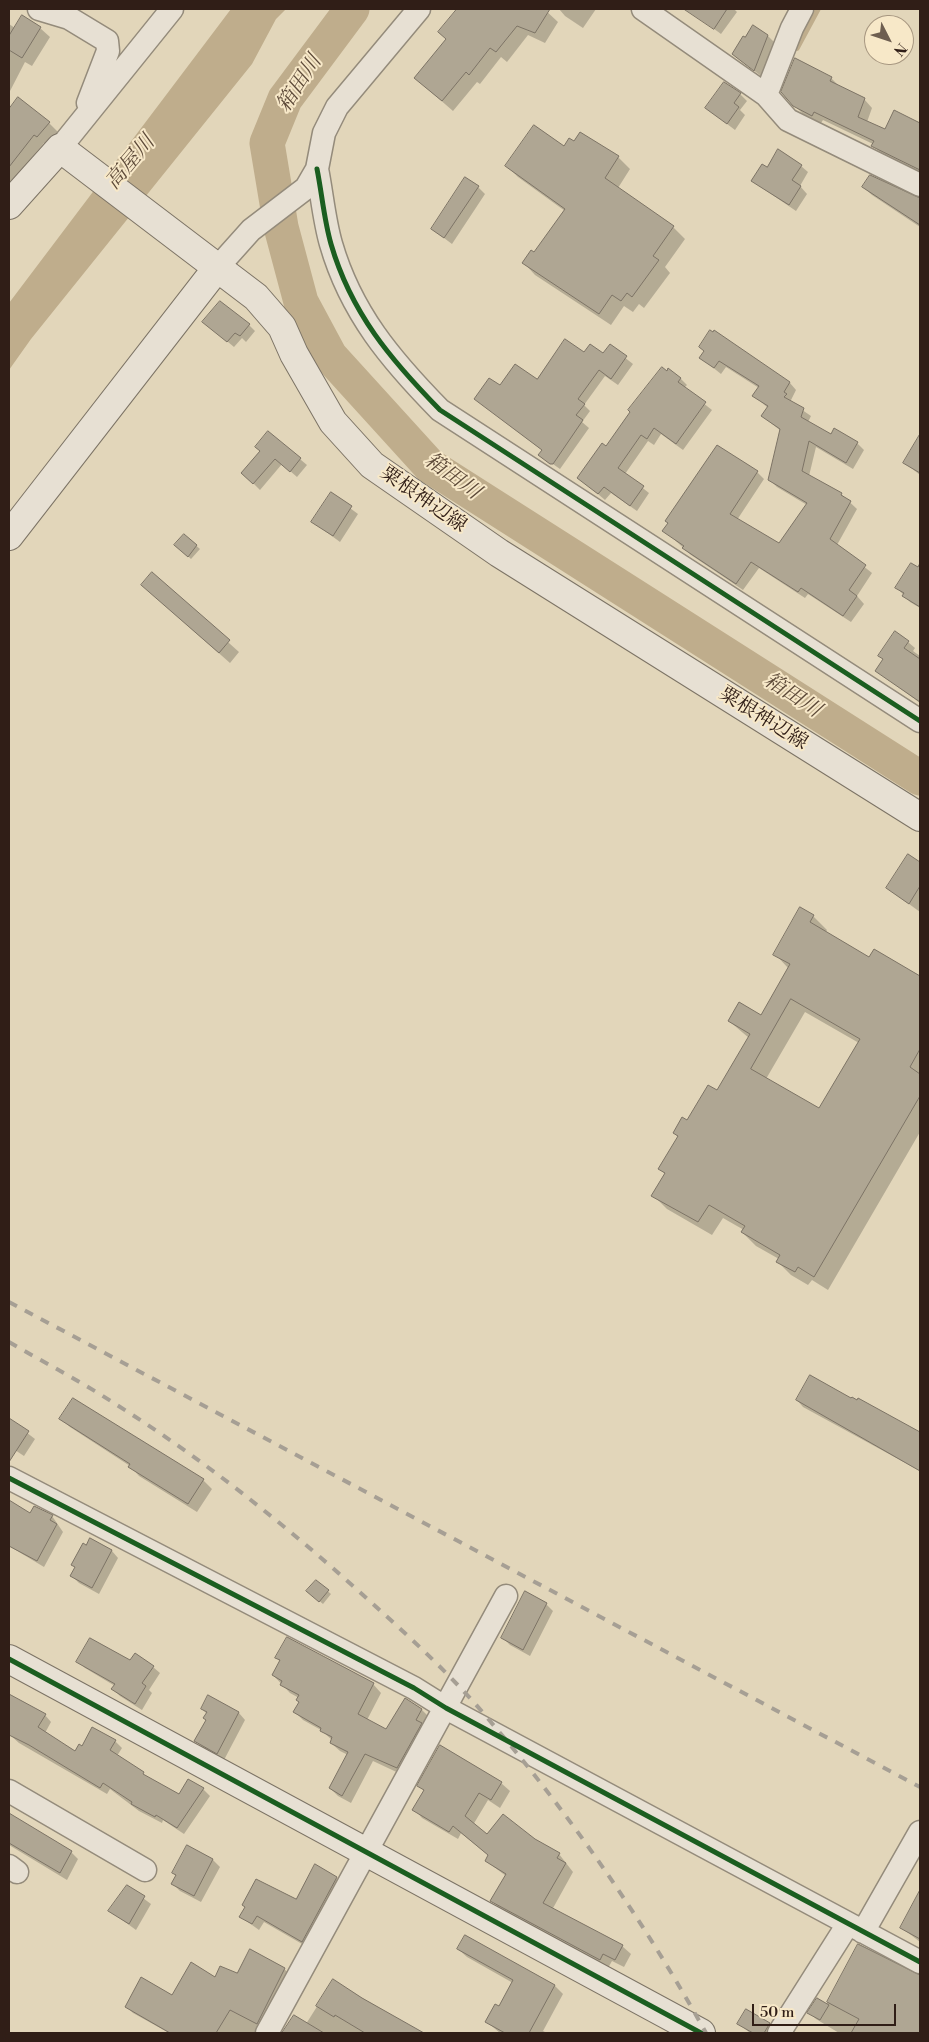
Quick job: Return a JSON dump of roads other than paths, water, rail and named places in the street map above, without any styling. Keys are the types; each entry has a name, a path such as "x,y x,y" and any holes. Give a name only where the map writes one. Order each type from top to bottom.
{"main road":[{"path":"9,205 64,151"},
{"name":"粟根神辺線","path":"64,151 256,298 282,327 314,390 333,422 372,465 499,553 920,817"},
{"path":"9,536 211,264"},
{"path":"9,1659 701,2033"}],"street":[{"path":"39,9 69,18 107,41 108,51 80,122 64,151"},
{"path":"80,122 172,9"},
{"path":"419,9 337,106 324,134 312,179 331,244 353,302 396,365 440,410 920,721"},
{"path":"643,9 766,95 788,120 920,185"},
{"path":"766,95 792,28 802,9"},
{"path":"211,264 312,179"},
{"path":"9,1478 414,1688 446,1708 920,1962"},
{"path":"267,2033 368,1852 506,1596"},
{"path":"9,1792 145,1870"},
{"path":"779,2033 855,1928 920,1832"}],"water":[{"name":"高屋川","path":"231,9 286,9 276,19 252,64 31,339 9,370 9,303"}],"waterway":[{"name":"箱田川","path":"352,9 285,99 267,143 281,227 301,302 330,356 430,466 920,778"},
{"path":"797,48 818,9"}],"railway":[{"path":"9,1302 920,1787"},
{"path":"9,1342 104,1397 218,1474 313,1551 434,1661 490,1721 578,1833 658,1951 706,2033"}]}
